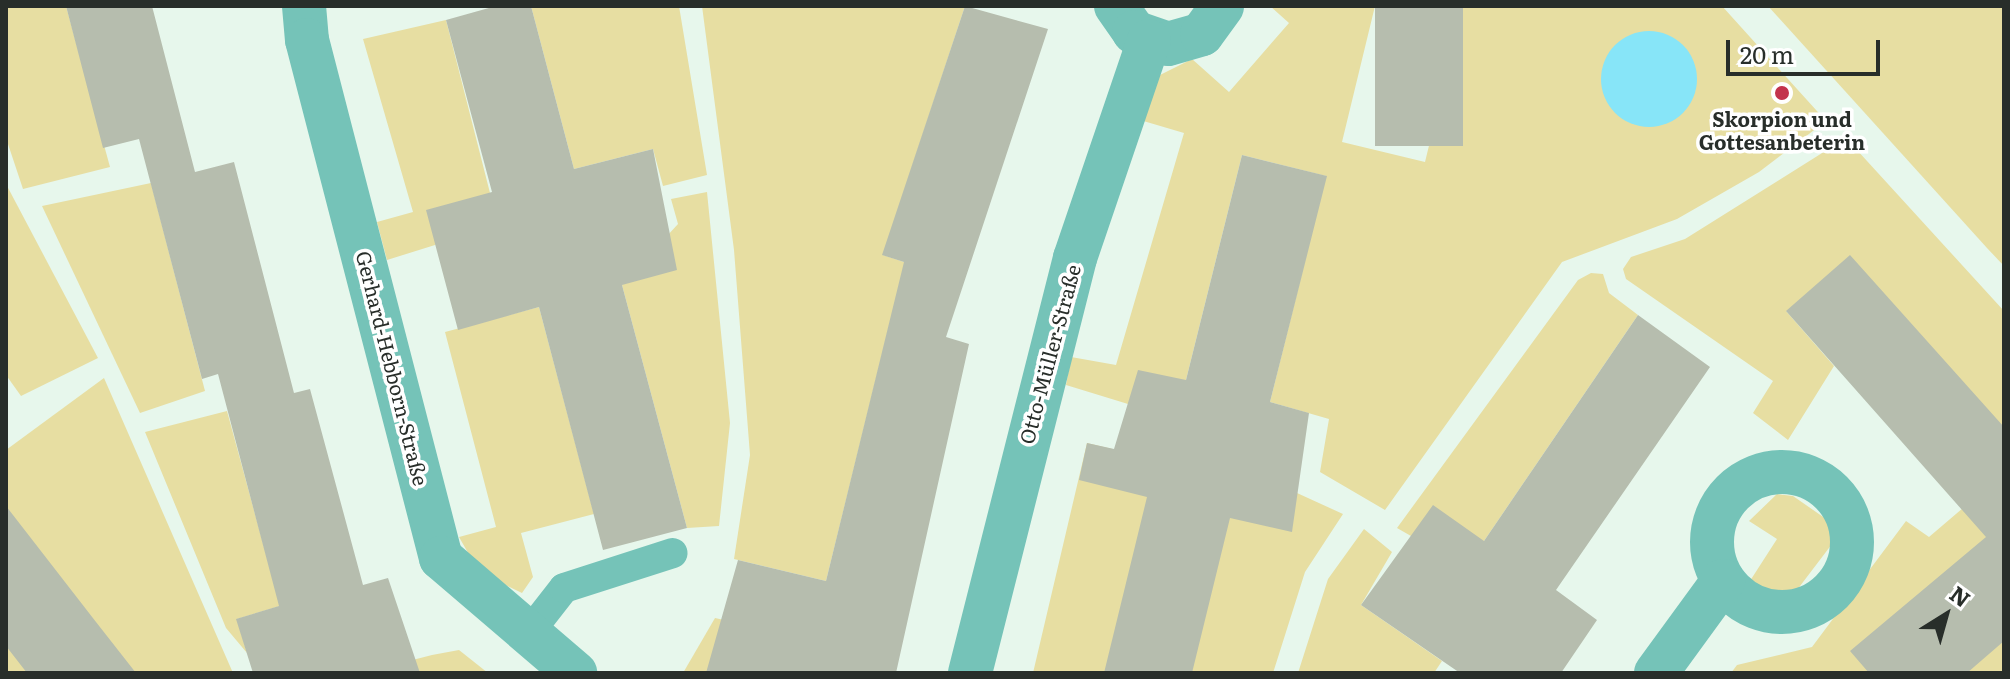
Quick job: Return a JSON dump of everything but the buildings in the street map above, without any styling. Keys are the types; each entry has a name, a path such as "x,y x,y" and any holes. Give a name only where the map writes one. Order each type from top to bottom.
{"street":[{"name":"Gerhard-Hebborn-Straße","path":"304,6 307,40 441,558 575,673"},
{"path":"1116,6 1122,20 1149,41 1186,42 1202,34 1222,6"},
{"name":"Otto-Müller-Straße","path":"970,673 1075,258 1149,41"},
{"path":"1656,673 1723,581"}],"lane":[{"path":"528,634 564,588 673,553"}],"shaded area":[{"path":"6,6 66,6 110,167 23,189 6,138"},
{"path":"531,6 679,6 707,175 663,186 653,149 574,169"},
{"path":"702,6 965,6 883,255 910,264 890,322 826,581 734,559 750,455 734,250"},
{"path":"1270,6 1375,6 1342,142 1425,162 1463,6 1722,6 1826,121 1759,172 1677,219 1562,262 1385,510 1320,472 1329,419 1270,402 1326,176 1242,155 1186,380 1128,404 1066,385 1071,357 1116,365 1184,133 1140,120 1158,76 1192,59 1229,92 1289,23"},
{"path":"1768,6 2004,6 2004,266 1987,248"},
{"path":"446,20 490,193 435,245 387,260 377,222 413,212 363,39"},
{"path":"1846,138 2004,311 2004,427 1786,311 1834,366 1788,440 1753,413 1773,381 1626,279 1623,269 1631,257 1685,239"},
{"path":"151,183 205,391 140,413 42,206"},
{"path":"6,184 98,358 21,396 6,375"},
{"path":"707,192 730,423 719,526 687,528 622,285 678,224 671,199"},
{"path":"1591,273 1603,274 1609,293 1638,315 1484,541 1411,536 1397,528 1578,280"},
{"path":"539,307 594,514 521,533 533,577 522,593 479,572 459,537 496,527 445,332"},
{"path":"104,378 233,673 6,673 6,450"},
{"path":"227,411 280,606 237,619 247,653 226,628 145,432"},
{"path":"1087,443 1297,493 1343,514 1305,572 1273,673 1033,673"},
{"path":"2004,473 2004,673 1731,673 1737,665 1812,647 1906,521 1929,537"},
{"path":"1777,494 1793,496 1829,521 1832,544 1797,590 1753,598 1748,584 1777,539 1749,521"},
{"path":"1364,529 1392,552 1361,605 1442,661 1434,673 1298,673 1328,579"},
{"path":"715,618 724,620 872,673 683,673"},
{"path":"459,650 488,673 362,673 432,655"}],"water":[{"path":"1649,31 1667,35 1683,45 1693,61 1697,79 1693,97 1683,113 1667,123 1649,127 1631,123 1615,113 1605,97 1601,79 1605,61 1615,45 1631,35"}],"place":[{"name":"Skorpion und Gottesanbeterin","path":"1782,93"}]}
